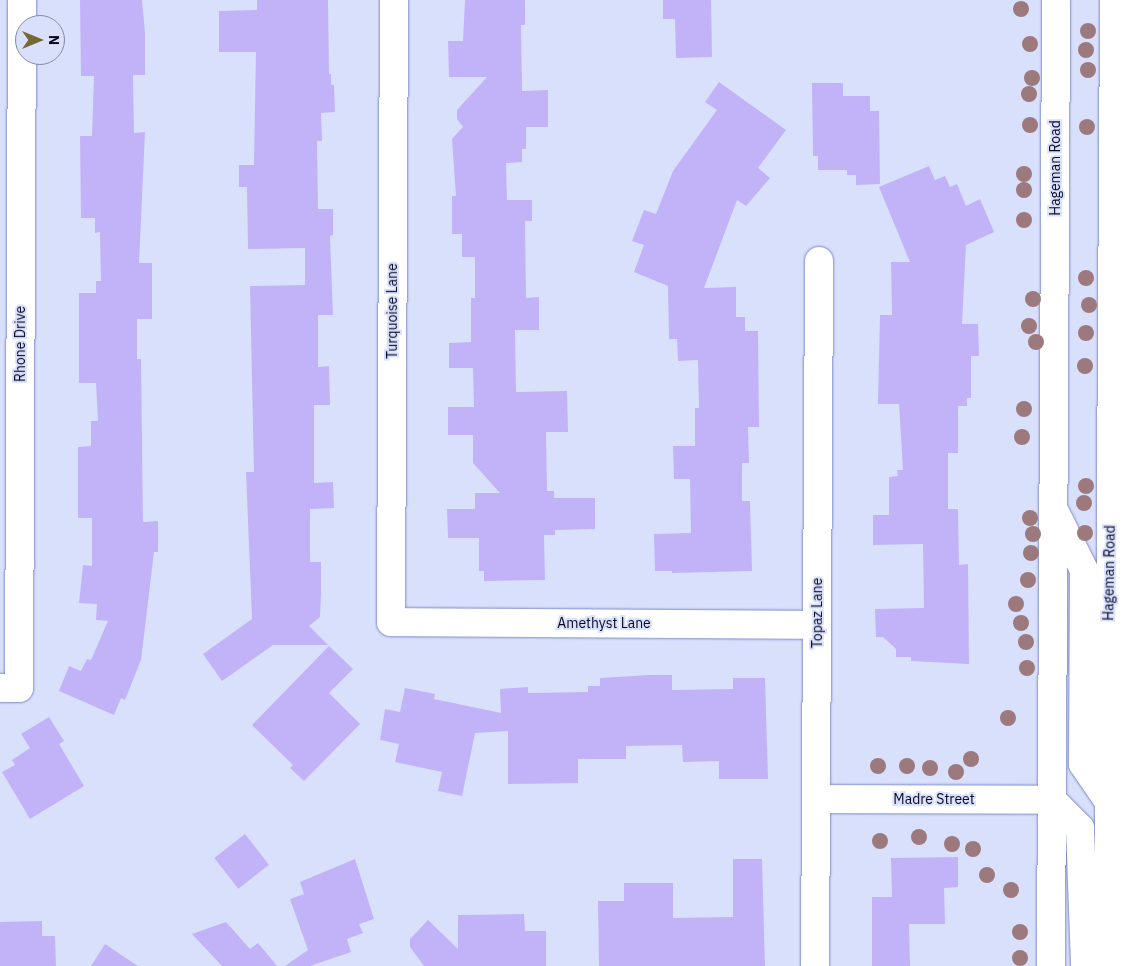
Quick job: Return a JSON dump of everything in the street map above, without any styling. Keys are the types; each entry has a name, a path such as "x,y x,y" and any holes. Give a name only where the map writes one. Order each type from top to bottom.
{"street":[{"name":"Rhone Drive","path":"9,688 22,0"},
{"name":"Turquoise Lane","path":"391,622 394,0"},
{"name":"Hageman Road","path":"1051,966 1056,0"},
{"name":"Hageman Road","path":"1108,966 1114,799 1114,0"},
{"name":"Topaz Lane","path":"815,966 819,261"},
{"path":"1053,508 1084,570 1083,764 1114,799"},
{"name":"Amethyst Lane","path":"391,622 817,625"},
{"name":"Madre Street","path":"816,799 1052,800"},
{"path":"1052,800 1080,828 1085,966"}],"building":[{"path":"80,0 142,0 145,33 145,75 133,75 134,133 145,132 139,263 152,263 152,319 137,319 137,359 141,359 143,522 158,521 158,552 154,552 141,660 125,700 121,698 114,715 59,691 69,666 81,671 87,659 91,660 108,621 96,620 97,604 79,603 83,565 92,566 92,518 78,518 78,447 91,446 91,421 98,421 96,383 79,383 79,293 96,293 96,281 101,281 100,232 95,233 95,218 81,218 80,136 92,136 94,76 81,76"},
{"path":"257,0 328,0 329,74 331,74 331,85 334,85 335,112 321,113 322,141 317,141 318,209 333,209 333,235 330,236 333,315 318,315 318,367 329,366 330,405 314,405 314,483 333,482 334,508 310,509 310,562 321,562 321,594 320,617 309,626 328,645 273,645 222,681 203,654 252,619 246,472 254,472 250,286 305,285 305,248 248,249 247,187 239,187 239,165 254,165 256,52 219,52 219,11 257,10"},
{"path":"465,0 525,0 525,25 521,25 522,91 548,90 548,127 526,127 526,149 522,149 522,162 506,163 507,200 532,200 532,221 525,221 526,298 539,297 539,330 515,330 516,392 567,391 568,432 546,432 547,491 554,491 554,498 595,498 595,529 555,530 555,535 544,535 545,580 484,581 484,571 479,571 479,538 448,538 447,509 475,509 475,493 500,493 473,463 473,435 448,435 448,407 474,407 473,368 449,368 449,343 471,342 471,298 475,298 475,257 462,257 462,234 452,234 452,196 456,196 452,139 463,127 457,119 457,110 487,77 449,77 448,41 463,41"},
{"path":"663,0 711,0 712,57 676,58 675,19 663,19"},
{"path":"719,82 786,130 758,168 770,178 746,206 737,200 704,288 736,287 736,317 745,317 745,331 758,331 759,427 748,427 749,463 742,463 742,501 750,501 752,571 672,573 672,571 655,571 654,534 691,533 690,479 674,479 673,446 695,446 695,408 699,408 698,360 678,361 677,339 669,339 668,286 634,272 644,245 632,241 644,210 656,214 673,171 717,110 705,102"},
{"path":"812,83 843,83 843,96 870,96 870,111 879,111 880,184 856,185 856,175 847,175 847,170 818,170 818,156 813,156"},
{"path":"929,166 935,180 945,176 950,187 957,184 966,206 980,199 994,232 966,245 962,324 978,324 979,356 971,356 971,398 967,398 967,406 958,406 958,453 948,453 948,509 958,509 959,565 968,564 969,664 911,661 911,657 896,657 896,649 883,637 876,637 875,609 924,608 923,544 873,545 873,515 889,515 889,477 898,476 897,470 903,470 899,404 878,404 880,315 892,315 891,262 910,262 879,187"},
{"path":"329,646 353,669 329,693 360,724 304,781 290,768 293,765 252,725"},
{"path":"672,675 672,690 733,689 733,678 765,678 768,779 719,779 719,761 683,762 682,745 626,746 626,759 578,759 578,783 508,784 508,731 475,733 462,796 438,791 442,772 395,762 399,744 380,740 385,709 400,712 405,688 435,694 434,699 501,713 500,689 528,687 528,693 588,692 588,686 600,686 600,678"},
{"path":"49,717 64,741 59,744 84,786 30,819 2,772 15,765 12,760 30,748 21,734"},
{"path":"245,834 269,865 238,889 214,858"},
{"path":"958,857 958,887 944,888 945,924 909,924 910,966 872,966 872,897 892,897 891,858"},
{"path":"355,859 374,919 359,924 363,933 347,939 351,952 310,966 285,966 308,950 290,899 304,894 300,882"},
{"path":"733,859 762,859 765,966 599,966 598,901 624,901 624,883 673,883 673,918 733,917"},
{"path":"524,914 525,931 546,931 546,966 424,966 410,947 410,939 428,920 458,949 458,915"},
{"path":"42,921 42,936 55,936 56,966 0,966 0,922"},
{"path":"226,922 250,949 258,943 277,966 222,966 192,934"},
{"path":"105,944 138,966 91,966"}]}
